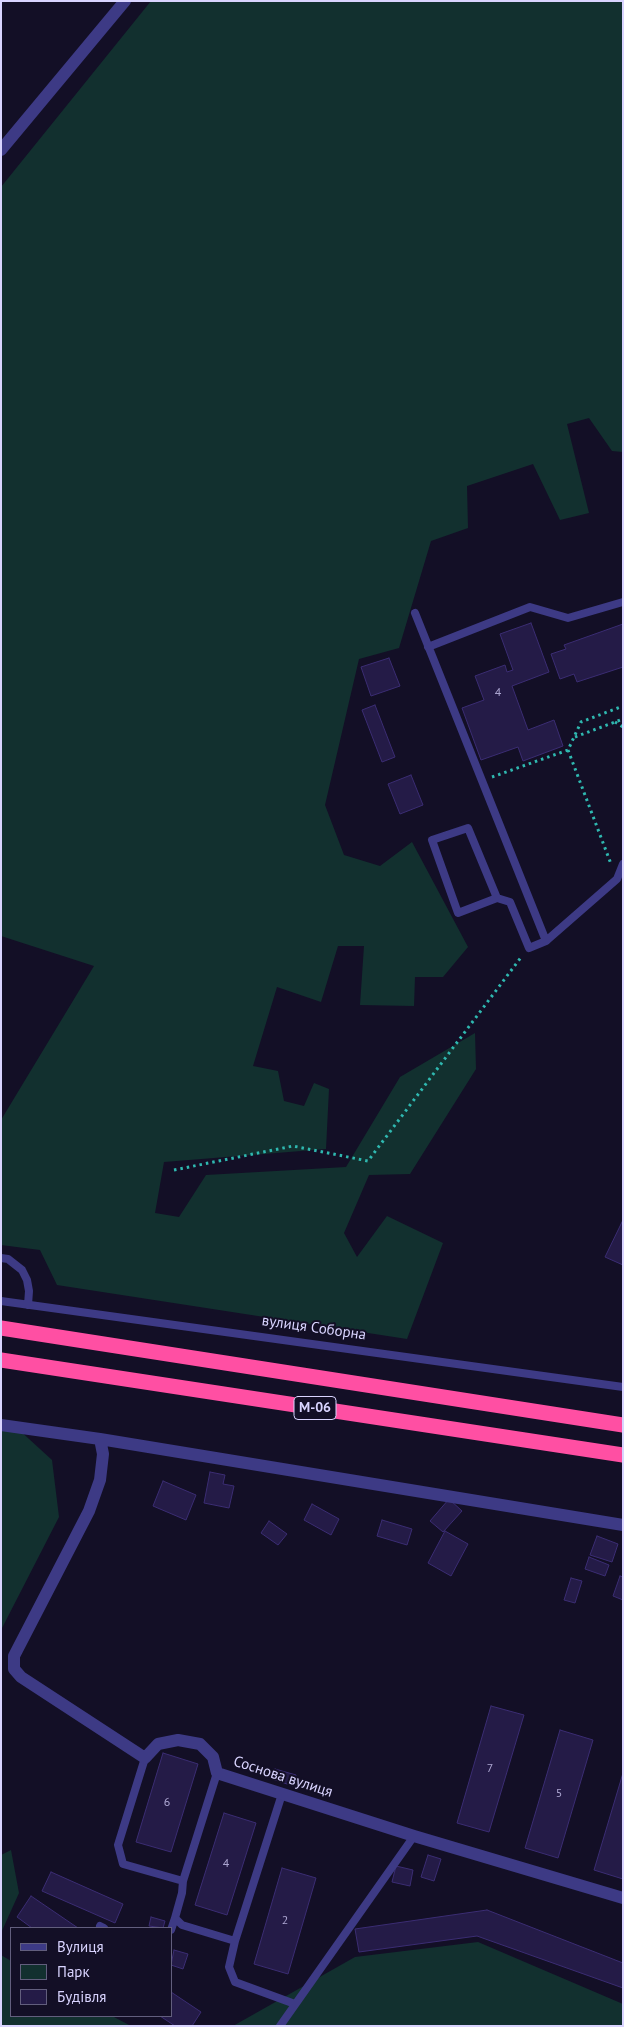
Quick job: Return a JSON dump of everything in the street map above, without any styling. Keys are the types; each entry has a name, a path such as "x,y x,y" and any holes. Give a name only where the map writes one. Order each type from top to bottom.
{"highway":[{"name":"М-06","path":"1,1328 623,1425"},
{"name":"М-06","path":"1,1360 623,1455"}],"street":[{"path":"1,150 125,1"},
{"path":"1,1424 623,1525"},
{"path":"100,1439 104,1454 100,1480 89,1511 14,1656 14,1669 21,1677 145,1758"},
{"name":"Соснова вулиця","path":"145,1758 158,1744 178,1740 200,1744 213,1757 217,1773 414,1836 623,1898"}],"lane":[{"path":"428,647 530,608 568,618 623,602"},
{"path":"415,613 546,942"},
{"path":"497,898 468,828 432,840 458,913 497,898 510,902 529,948 546,942 616,879 623,864"},
{"path":"1,1258 8,1259 22,1270 29,1290 28,1305"},
{"name":"вулиця Соборна","path":"1,1301 623,1388"},
{"path":"145,1758 118,1846 123,1864 183,1881"},
{"path":"172,1927 182,1893 183,1881 217,1773"},
{"path":"282,1794 235,1941 229,1967 235,1982 295,2004"},
{"path":"280,2026 414,1836"},
{"path":"175,1918 182,1925 235,1941"}],"path":[{"path":"616,879 568,750 582,722 623,706"},
{"path":"574,737 623,719"},
{"path":"614,722 623,727"},
{"path":"482,780 568,750"},
{"path":"174,1170 293,1146 368,1160 529,948"}],"green space":[{"path":"151,1 623,1 623,452 612,451 589,418 567,424 589,513 560,520 533,464 467,486 468,528 431,541 399,648 359,659 325,805 344,855 380,866 412,842 468,947 443,977 415,977 414,1006 360,1005 364,946 338,946 321,1002 277,987 253,1066 278,1071 284,1101 304,1106 314,1083 329,1089 326,1149 164,1162 155,1213 179,1217 206,1175 346,1167 400,1077 475,1033 476,1069 410,1174 369,1175 344,1233 357,1257 387,1216 443,1243 407,1339 57,1285 40,1250 1,1245 1,1120 94,966 1,936 1,187"},
{"path":"1,1426 17,1428 52,1460 59,1517 1,1630"},
{"path":"11,1850 19,1893 1,1933 1,1855"},
{"path":"478,1942 623,2004 623,2026 233,2026 355,1957"},
{"path":"1,1955 10,1960 10,2017 114,2017 131,2026 1,2026"}],"building":[{"path":"531,623 549,672 512,686 528,730 554,720 563,746 523,761 518,747 481,760 462,708 484,700 475,676 505,665 507,672 513,670 500,634"},
{"path":"623,624 623,667 577,682 574,674 560,679 551,654 566,649 564,645"},
{"path":"389,658 400,686 371,696 361,667"},
{"path":"375,705 395,757 382,762 362,710"},
{"path":"411,775 423,805 400,814 388,784"},
{"path":"623,1220 623,1265 605,1257"},
{"path":"210,1472 225,1475 223,1484 234,1486 229,1508 204,1503"},
{"path":"163,1481 196,1495 186,1520 153,1506"},
{"path":"449,1499 462,1511 443,1532 430,1521"},
{"path":"312,1504 339,1519 331,1535 304,1520"},
{"path":"382,1520 412,1529 407,1545 377,1536"},
{"path":"269,1521 287,1534 278,1545 261,1533"},
{"path":"445,1531 468,1544 451,1576 428,1563"},
{"path":"597,1536 618,1544 612,1562 590,1555"},
{"path":"589,1557 609,1565 605,1576 585,1569"},
{"path":"620,1576 623,1577 623,1600 613,1596"},
{"path":"571,1578 582,1581 575,1603 564,1600"},
{"path":"491,1706 524,1715 489,1832 457,1823"},
{"path":"560,1730 593,1740 558,1858 525,1848"},
{"path":"163,1753 198,1764 171,1852 136,1842"},
{"path":"275,1769 296,1775 293,1786 272,1779"},
{"path":"623,1773 623,1879 594,1870"},
{"path":"224,1813 256,1823 227,1915 195,1905"},
{"path":"428,1855 441,1859 434,1881 421,1877"},
{"path":"396,1866 413,1870 410,1886 392,1882"},
{"path":"282,1868 316,1878 288,1974 254,1964"},
{"path":"51,1872 123,1904 115,1923 42,1891"},
{"path":"31,1896 77,1927 31,1927 17,1917"},
{"path":"487,1910 623,1963 623,1988 477,1936 359,1952 355,1929"},
{"path":"151,1917 165,1921 163,1927 149,1926"},
{"path":"174,1950 188,1954 183,1969 172,1965"},
{"path":"172,1993 201,2012 192,2026 175,2026 162,2017 172,2017"}]}
